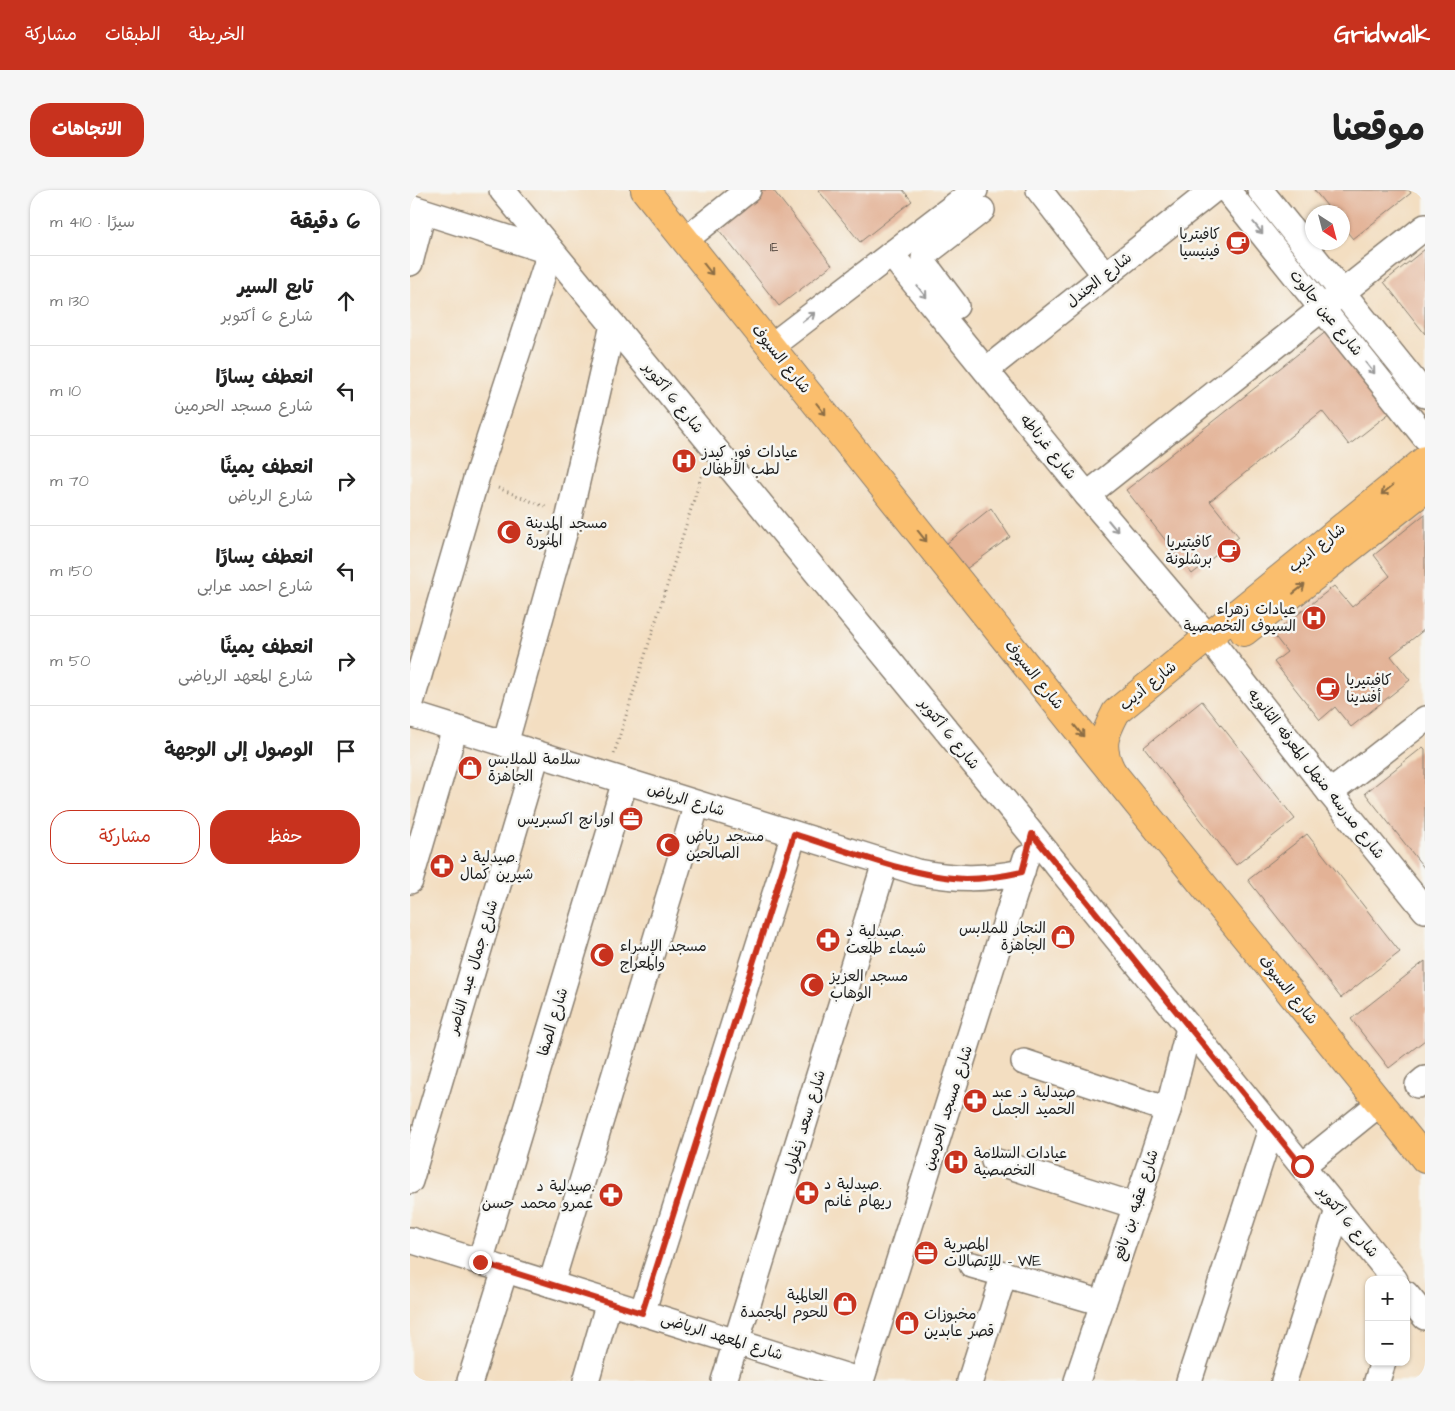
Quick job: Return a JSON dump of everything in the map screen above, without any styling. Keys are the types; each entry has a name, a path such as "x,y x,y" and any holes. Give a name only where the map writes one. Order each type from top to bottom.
{"main road":[{"name":"شارع السيوف","path":"645,190 1113,774 1425,1159"},
{"name":"شارع اديب","path":"1214,644 1425,460"},
{"name":"شارع اديب","path":"1214,644 1425,489"},
{"name":"شارع أديب","path":"1113,774 1105,756 1103,743 1116,712 1214,644"}],"street":[{"name":"شارع 6 أكتوبر","path":"502,190 1032,834 1392,1276"},
{"path":"685,240 748,190"},
{"path":"1039,190 1105,275"},
{"name":"شارع الجندل","path":"986,370 1213,190"},
{"name":"شارع عين جالوت","path":"1227,190 1425,436"},
{"name":"شارع عين جالوت","path":"1260,190 1425,396"},
{"path":"770,347 891,254 971,206"},
{"path":"956,306 926,266 924,258 971,206"},
{"path":"410,263 417,210 551,251 476,480 410,706"},
{"path":"1087,495 1425,227"},
{"name":"شارع غرناطه","path":"891,254 1087,495 1214,644"},
{"path":"504,744 569,516 613,325"},
{"name":"شارع مدرسه منهل المعرفه الثانويه","path":"1214,644 1330,794 1425,910"},
{"name":"شارع الرياض","path":"410,714 885,863 935,875 966,879 999,877 1022,872"},
{"path":"1330,794 1425,720"},
{"path":"410,881 454,728"},
{"name":"شارع جمال عبد الناصر","path":"410,1181 537,754"},
{"name":"شارع الصفا","path":"480,1262 616,778"},
{"path":"550,1284 697,804"},
{"path":"642,1313 794,834"},
{"name":"شارع مسجد الحرمين","path":"861,1381 1022,872 1032,834"},
{"name":"شارع سعد زغلول","path":"724,1381 885,863"},
{"name":"شارع عقبه بن نافع","path":"1077,1381 1168,1110 1189,1028"},
{"path":"1024,1062 1168,1110"},
{"path":"1302,1166 1380,1103"},
{"path":"1189,1381 1272,1129"},
{"path":"994,1161 1136,1206"},
{"path":"1284,1381 1338,1210"},
{"name":"شارع المعهد الرياضى","path":"410,1240 736,1342 804,1372 861,1381"},
{"path":"972,1265 1103,1303"},
{"path":"470,1381 505,1270"},
{"path":"970,1381 1004,1274"},
{"path":"1410,1299 1425,1317"},
{"path":"586,1381 609,1302"},
{"path":"1378,1381 1382,1366"}],"path":[{"path":"616,778 711,444"},
{"path":"476,480 569,516"}],"building":[{"path":"760,190 773,190 832,265 779,306 715,225"},
{"path":"818,190 903,190 912,201 860,242"},
{"path":"1314,190 1409,190 1411,193 1353,239 1350,235 1350,205 1326,205"},
{"path":"1425,249 1425,334 1384,282"},
{"path":"1332,327 1396,408 1349,445 1322,411 1210,501 1239,537 1192,574 1126,490"},
{"path":"991,508 1010,537 962,572 941,548"},
{"path":"1425,514 1425,629 1391,656 1410,680 1351,727 1335,707 1320,720 1274,662 1287,652 1273,634 1334,586 1352,607 1390,576 1374,555"},
{"path":"1202,701 1295,819 1236,865 1144,747"},
{"path":"1423,747 1425,749 1425,869 1365,793"},
{"path":"1307,834 1400,952 1341,998 1248,880"},
{"path":"1425,961 1425,1040 1389,1068 1351,1019"}],"place":[{"name":"كافيتريا فينيسيا","path":"1238,243"},
{"name":"عيادات فور كيدز لطب الأطفال","path":"684,461"},
{"name":"مسجد المدينة المنورة","path":"509,532"},
{"name":"كافيتيريا برشلونة","path":"1229,551"},
{"name":"عيادات زهراء السيوف التخصصية","path":"1314,618"},
{"name":"كافيتيريا أفندينا","path":"1328,689"},
{"name":"سلامة للملابس الجاهزة","path":"470,768"},
{"name":"اورانج اكسبريس","path":"631,819"},
{"name":"مسجد رياض الصالحين","path":"668,845"},
{"name":"صيدلية د. شيرين كمال","path":"442,866"},
{"name":"النجار للملابس الجاهزة","path":"1063,937"},
{"name":"صيدلية د. شيماء طلعت","path":"828,940"},
{"name":"مسجد الإسراء والمعراج","path":"602,955"},
{"name":"مسجد العزيز الوهاب","path":"812,985"},
{"name":"صيدلية د. عبد الحميد الجمل","path":"975,1101"},
{"name":"عيادات السلامة التخصصية","path":"956,1162"},
{"name":"صيدلية د. ريهام غانم","path":"807,1193"},
{"name":"صيدلية د. عمرو محمد حسن","path":"611,1195"},
{"name":"المصرية للإتصالات - WE","path":"926,1253"},
{"name":"العالمية للحوم المجمدة","path":"845,1304"},
{"name":"مخبوزات قصر عابدين","path":"907,1323"}],"route":[{"path":"480,1262 642,1313 794,834 917,872 966,879 999,877 1022,872 1032,834 1302,1166"}]}
